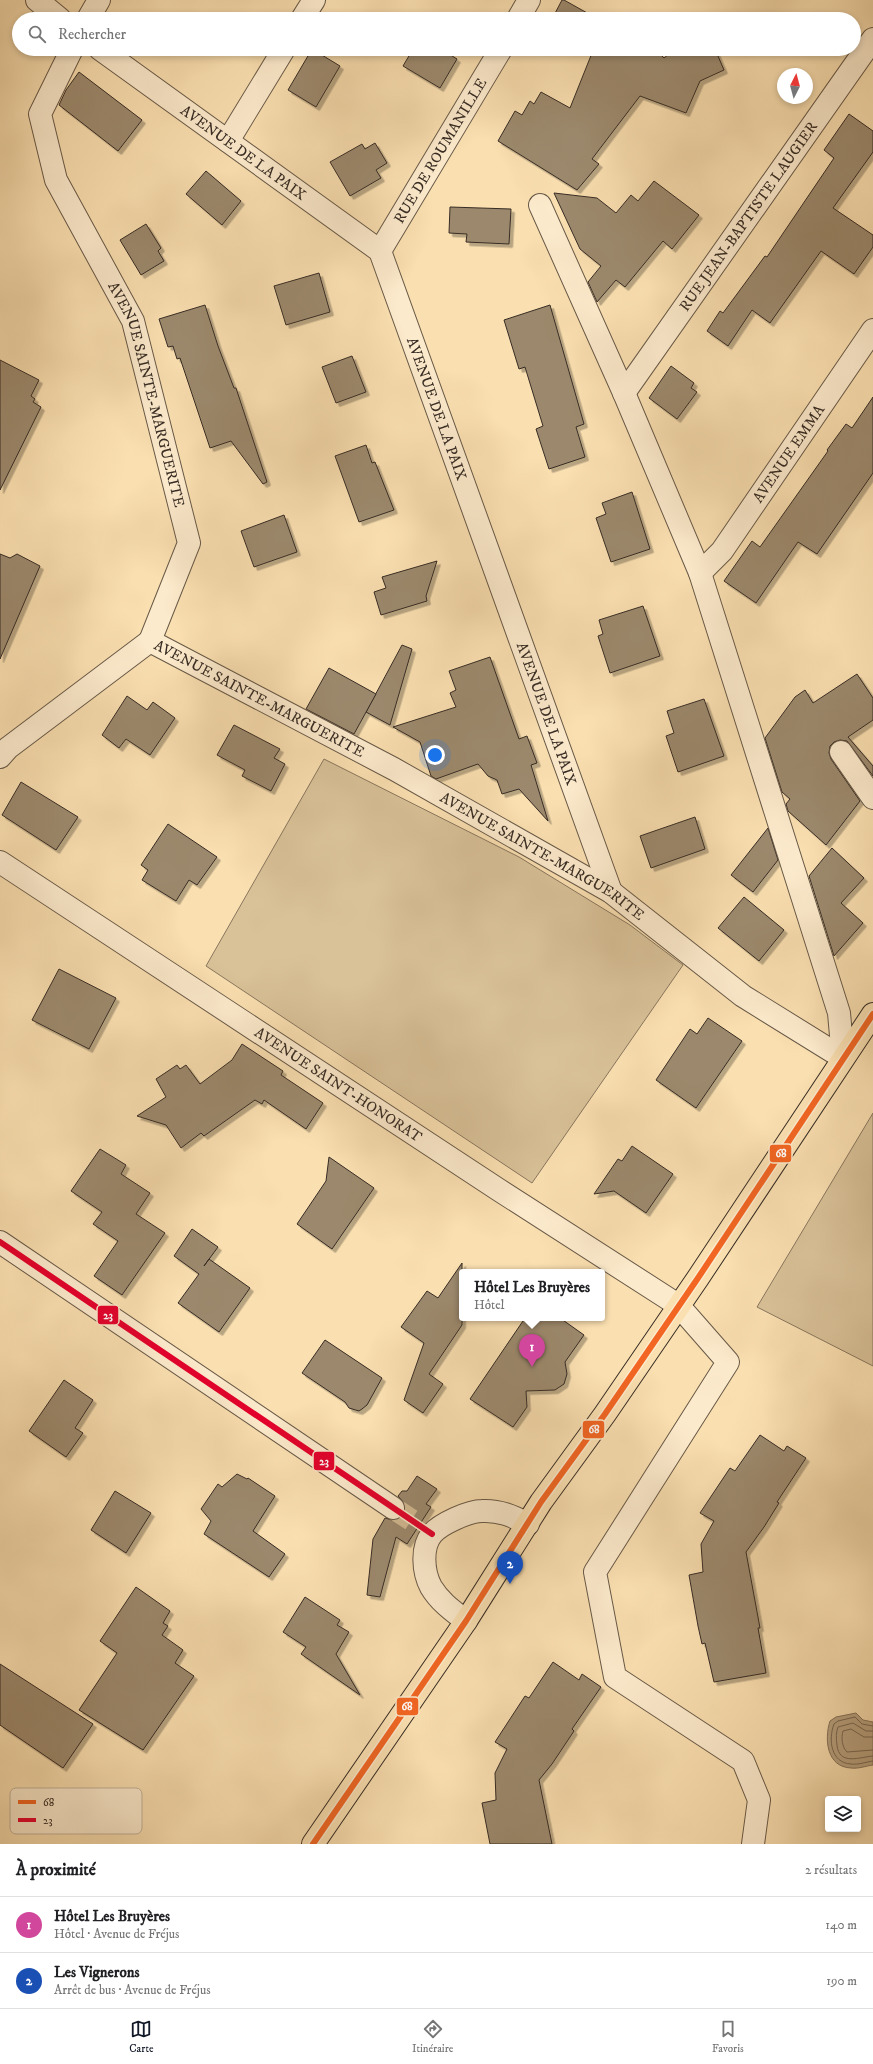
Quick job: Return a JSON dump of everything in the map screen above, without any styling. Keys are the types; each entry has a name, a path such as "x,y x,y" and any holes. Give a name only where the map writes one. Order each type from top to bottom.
{"main road":[{"path":"313,1844 466,1621 541,1502 605,1414 678,1305 698,1278 873,1014"}],"street":[{"path":"37,0 52,12"},
{"path":"92,12 99,0"},
{"path":"306,12 314,0"},
{"path":"522,12 529,0"},
{"name":"RUE JEAN-BAPTISTE LAUGIER","path":"624,393 873,39"},
{"name":"AVENUE SAINTE-MARGUERITE","path":"69,56 40,114 56,180 133,321 189,543 150,641 394,769 611,892 743,996 843,1058"},
{"name":"AVENUE DE LA PAIX","path":"110,56 380,251 611,892"},
{"path":"228,141 280,56"},
{"name":"RUE DE ROUMANILLE","path":"380,251 497,56"},
{"path":"540,205 624,393 700,573 839,1013 843,1058"},
{"name":"AVENUE EMMA","path":"700,573 722,551 873,330"},
{"path":"0,757 8,748 150,641"},
{"path":"841,752 873,798"},
{"name":"AVENUE SAINT-HONORAT","path":"0,862 498,1190 678,1305 728,1362 595,1572 615,1677 743,1761 759,1800 753,1844"},
{"path":"0,1242 393,1508"},
{"path":"466,1621 445,1605 431,1586 425,1566 426,1530 481,1510 507,1513 528,1524"}],"shaded area":[{"path":"324,759 519,857 630,925 683,965 532,1183 206,966"},
{"path":"873,1113 873,1366 757,1307"}],"water":[{"path":"856,1713 863,1720 873,1722 873,1765 859,1768 843,1766 832,1758 829,1751 827,1736 830,1721 836,1717"}],"building":[{"path":"562,0 564,0 585,12 556,12"},
{"path":"308,56 324,56 340,66 316,107 288,90"},
{"path":"409,56 452,56 457,59 440,88 403,66"},
{"path":"591,56 662,56 664,58 666,56 718,56 724,70 700,81 686,113 640,96 592,159 599,164 577,190 498,141 515,111 522,115 530,101 534,104 541,92 570,108"},
{"path":"79,72 142,120 118,151 59,105 66,90"},
{"path":"849,114 873,131 873,152 833,208 873,235 873,247 854,274 821,251 770,323 752,310 728,346 707,331 720,311 723,313 765,256 767,257 834,158 824,150"},
{"path":"375,143 387,163 376,170 381,178 350,196 330,162 362,144 365,149"},
{"path":"206,171 241,201 222,225 186,194"},
{"path":"654,181 699,215 672,249 663,241 625,287 616,280 597,302 588,282 601,266 580,249 554,193 597,198 616,213 631,195 638,201"},
{"path":"450,207 511,209 509,244 466,242 467,234 449,233"},
{"path":"146,224 161,248 158,251 164,261 141,275 120,240"},
{"path":"319,273 330,312 286,325 274,286"},
{"path":"205,305 218,346 234,388 236,388 267,482 263,484 231,441 210,448 180,358 177,359 173,346 168,347 159,319"},
{"path":"550,305 584,424 576,427 585,457 549,469 536,429 543,426 525,367 519,369 504,320"},
{"path":"352,356 366,392 336,403 322,367"},
{"path":"0,360 39,380 31,396 35,399 33,402 41,407 0,490"},
{"path":"671,366 694,383 691,388 697,392 677,419 649,398"},
{"path":"873,397 873,473 817,554 798,542 756,603 724,581 752,541 760,547 846,424 852,428"},
{"path":"366,445 372,463 375,462 394,510 359,522 335,456"},
{"path":"632,492 650,549 611,562 596,518 606,514 602,503"},
{"path":"284,515 297,552 254,567 241,531"},
{"path":"0,554 10,558 17,554 40,566 0,659"},
{"path":"437,561 426,596 427,601 381,615 374,592 386,588 382,577"},
{"path":"643,606 660,656 610,673 598,636 603,634 599,620"},
{"path":"402,645 412,649 390,725 366,712"},
{"path":"490,657 519,739 527,736 537,763 531,765 548,821 519,789 502,794 497,780 488,776 478,764 436,779 431,776 420,742 393,727 456,707 450,693 456,690 449,671"},
{"path":"329,668 376,694 354,734 306,709"},
{"path":"857,674 873,698 873,720 848,737 873,766 873,776 847,741 840,740 834,742 830,746 829,753 831,759 860,801 826,845 788,811 786,804 790,799 782,792 765,738 795,697 805,690 813,703"},
{"path":"127,696 147,710 153,702 175,718 150,755 126,739 119,748 102,735"},
{"path":"704,699 724,756 678,772 666,736 674,733 667,711"},
{"path":"234,725 280,749 274,758 285,764 271,791 242,776 245,770 217,755"},
{"path":"21,782 78,817 56,850 2,815"},
{"path":"695,817 705,849 651,868 640,836"},
{"path":"168,824 217,857 197,885 189,880 176,901 142,880 148,870 141,865"},
{"path":"768,828 778,860 753,892 731,875"},
{"path":"832,848 864,878 841,903 863,923 834,956 809,876"},
{"path":"744,897 784,930 759,961 718,928"},
{"path":"59,969 116,998 89,1049 32,1020"},
{"path":"708,1018 742,1041 696,1108 656,1080 690,1029 697,1034"},
{"path":"242,1044 283,1071 281,1075 323,1103 306,1129 264,1100 262,1104 255,1100 204,1136 201,1133 181,1148 166,1125 137,1116 166,1097 156,1079 177,1065 180,1069 186,1065 200,1084 232,1060"},
{"path":"632,1146 673,1174 646,1213 614,1191 594,1194 618,1159 622,1161"},
{"path":"100,1149 126,1165 121,1174 150,1193 136,1214 165,1233 122,1295 94,1276 118,1241 93,1224 102,1212 71,1191"},
{"path":"329,1157 374,1188 332,1249 297,1224 326,1181"},
{"path":"192,1229 218,1247 209,1259 250,1288 219,1332 178,1303 199,1274 174,1256"},
{"path":"462,1263 462,1269 459,1269 459,1321 462,1321 462,1325 429,1374 443,1384 423,1413 404,1400 424,1343 401,1327 427,1291 438,1298"},
{"path":"523,1321 564,1321 584,1335 565,1362 567,1374 564,1384 555,1390 526,1391 527,1407 513,1427 470,1399"},
{"path":"325,1340 382,1378 367,1405 359,1411 349,1408 345,1402 302,1373"},
{"path":"64,1380 93,1400 75,1428 83,1433 66,1457 29,1431"},
{"path":"760,1435 784,1451 787,1446 806,1458 777,1502 779,1503 764,1527 746,1552 760,1628 758,1628 766,1673 714,1682 705,1643 702,1644 689,1575 703,1572 701,1544 714,1521 700,1513 730,1468 735,1471"},
{"path":"237,1474 247,1479 248,1478 275,1496 253,1531 285,1554 269,1577 204,1534 211,1521 201,1509 218,1484 222,1487"},
{"path":"417,1476 437,1489 426,1504 431,1507 407,1544 396,1537 380,1597 367,1595 373,1539 385,1518 392,1520 398,1519 403,1515 405,1509 404,1503 398,1496 402,1491 407,1491"},
{"path":"115,1491 151,1513 126,1553 91,1530"},
{"path":"136,1587 170,1611 163,1623 168,1626 162,1635 183,1650 175,1663 194,1676 143,1750 79,1710 117,1653 100,1641"},
{"path":"305,1597 340,1620 337,1625 349,1632 336,1654 360,1695 301,1654 306,1647 283,1632"},
{"path":"553,1662 579,1680 582,1674 601,1687 572,1729 574,1731 552,1764 539,1780 552,1844 490,1844 482,1803 496,1800 495,1773 507,1749 495,1742 525,1696 529,1698"},
{"path":"0,1664 93,1724 63,1768 0,1725"}],"tunnel":[{"path":"393,1508 419,1525"}],"transit line":[{"name":"68","path":"313,1844 466,1621 541,1502 605,1414 698,1278 873,1014"},
{"name":"23","path":"0,1242 432,1534"}],"place":[{"name":"Hôtel Les Bruyères","path":"532,1367"},
{"name":"Les Vignerons","path":"510,1584"}]}
